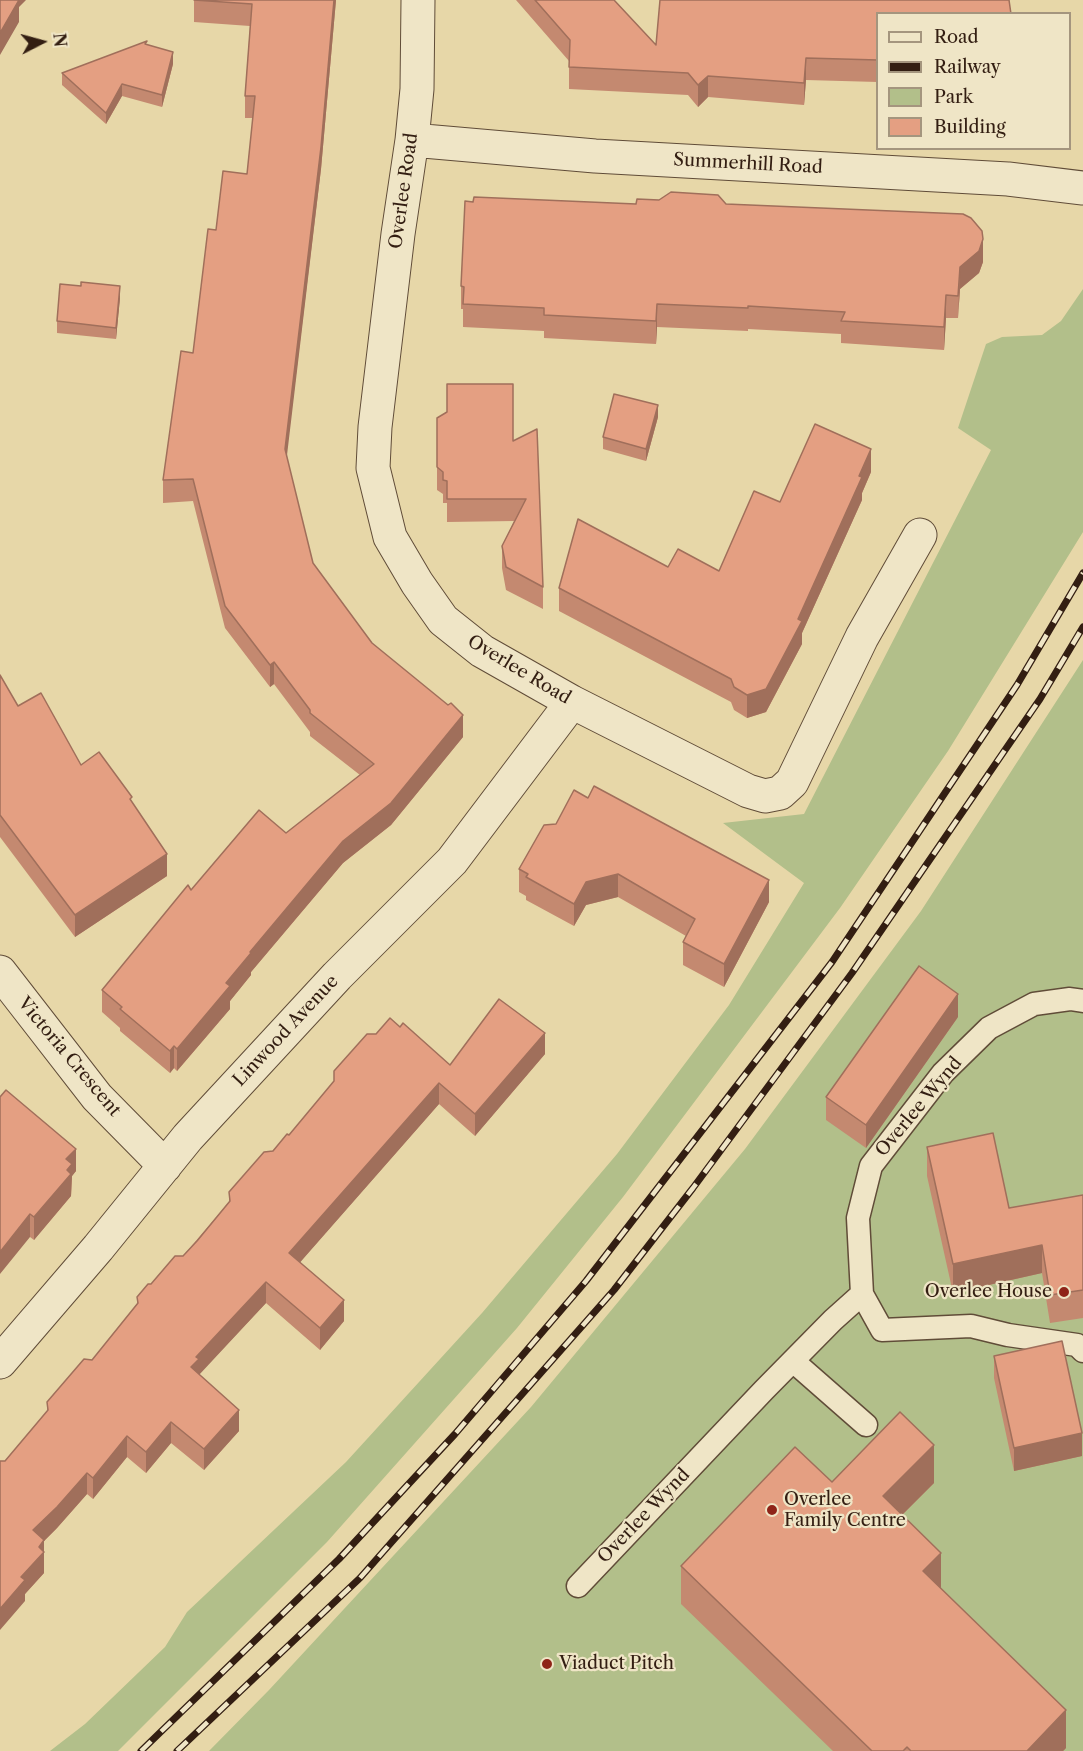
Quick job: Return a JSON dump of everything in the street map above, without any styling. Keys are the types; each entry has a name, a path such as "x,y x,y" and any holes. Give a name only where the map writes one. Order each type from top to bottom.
{"street":[{"name":"Overlee Road","path":"418,0 417,89 374,437 373,468 390,537 417,583 443,620 482,651 572,702 748,791 765,796 780,793 792,782 862,636 920,535"},
{"name":"Summerhill Road","path":"412,140 595,156 1008,179 1083,188"},
{"name":"Linwood Avenue","path":"0,1362 98,1248 188,1137 337,976 452,861 572,702"},
{"name":"Victoria Crescent","path":"0,972 97,1096 165,1166"}],"lane":[{"name":"Overlee Wynd","path":"1083,1001 1070,999 1034,1004 989,1028 943,1073 871,1166 858,1218 862,1294 882,1330 971,1326 1008,1335 1077,1345 1083,1351"},
{"name":"Overlee Wynd","path":"578,1586 793,1361 862,1294"},
{"path":"793,1361 866,1425"}],"green space":[{"path":"1083,289 1083,532 948,751 840,908 623,1197 517,1328 327,1542 118,1751 50,1751 85,1724 165,1647 187,1612 346,1462 482,1313 617,1154 729,1005 804,883 723,823 804,814 991,450 958,428 986,344 1002,337 1042,335 1061,321"},
{"path":"1083,660 1083,1751 209,1751 269,1690 531,1407 745,1149 921,911"}],"building":[{"path":"0,0 19,0 0,33"},
{"path":"194,0 334,0 321,147 285,449 313,563 372,643 448,705 451,703 463,715 391,803 343,841 250,952 226,983 230,986 177,1049 174,1046 170,1051 120,1009 122,1007 102,990 188,885 191,890 259,810 286,833 374,764 310,713 274,662 270,665 225,606 193,479 163,480 181,351 193,353 208,229 216,230 223,171 247,174 255,96 245,96 252,4"},
{"path":"535,0 614,0 656,45 660,0 1009,0 1011,12 876,12 876,60 806,58 804,83 708,76 698,85 688,73 569,67 570,40"},
{"path":"147,41 145,44 173,52 162,95 122,84 106,113 62,73"},
{"path":"671,192 718,195 726,204 963,214 971,218 982,231 983,239 979,251 960,267 958,296 946,295 944,327 841,321 845,312 748,306 748,308 657,304 656,321 544,315 544,308 463,304 464,287 461,286 465,201 473,202 474,197 636,204 637,199 659,200"},
{"path":"81,282 120,286 116,328 57,321 60,284 81,286"},
{"path":"447,384 513,384 513,441 537,429 543,587 506,567 502,546 526,499 447,499 447,481 443,480 443,472 437,467 437,418 447,412"},
{"path":"614,394 658,405 646,449 603,437"},
{"path":"815,424 871,449 859,476 862,477 798,619 802,621 766,689 747,695 734,687 731,679 559,588 578,519 668,567 678,549 719,571 754,491 780,502"},
{"path":"0,675 18,706 41,693 81,765 99,752 132,797 130,799 167,854 75,915 0,815"},
{"path":"594,786 769,880 724,964 683,942 695,919 618,874 586,882 574,904 526,877 528,874 519,869 544,825 556,824 574,790 588,798"},
{"path":"919,966 958,994 866,1125 826,1097"},
{"path":"499,999 545,1033 475,1114 439,1083 289,1253 344,1300 320,1328 266,1282 196,1357 199,1359 191,1367 239,1410 204,1449 171,1422 146,1452 127,1436 93,1478 87,1473 33,1530 44,1540 39,1547 44,1552 21,1577 25,1580 0,1609 0,1461 5,1461 48,1410 47,1402 84,1359 92,1360 138,1303 137,1297 148,1284 151,1284 175,1256 183,1256 197,1241 230,1201 229,1192 264,1152 273,1151 287,1134 289,1135 334,1081 334,1071 367,1034 376,1034 390,1018 400,1027 403,1023 450,1065"},
{"path":"6,1090 76,1149 66,1159 72,1164 67,1170 71,1174 34,1217 30,1214 0,1252 0,1097"},
{"path":"993,1133 1009,1208 1083,1195 1083,1290 1050,1295 1042,1245 953,1264 927,1147"},
{"path":"1062,1341 1082,1433 1014,1448 994,1356"},
{"name":"Overlee Family Centre","path":"900,1412 934,1445 883,1496 941,1553 923,1571 1066,1710 1027,1751 911,1751 907,1747 903,1751 872,1751 681,1566 795,1447 832,1482"}],"railway":[{"path":"141,1751 339,1559 455,1434 586,1281 832,962 1017,685 1083,573"},
{"path":"177,1751 360,1578 614,1290 693,1188 852,973 1040,699 1083,627"}],"place":[{"name":"Overlee House","path":"1064,1292"},
{"name":"Overlee Family Centre","path":"772,1510"},
{"name":"Viaduct Pitch","path":"547,1664"}]}
